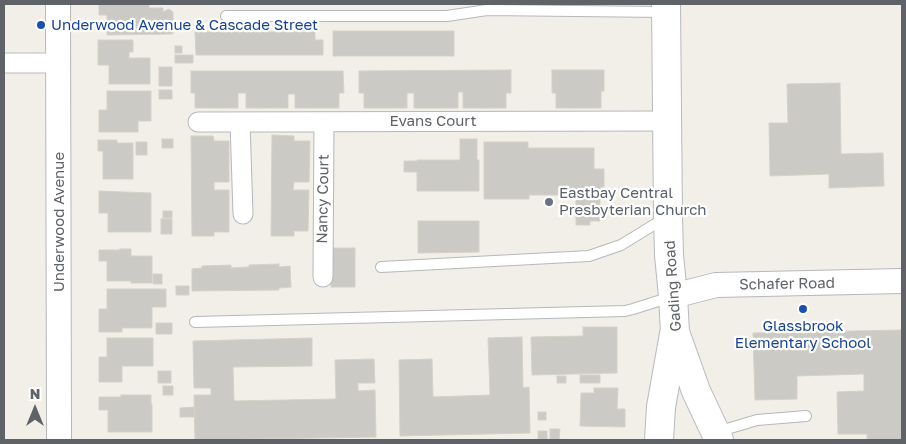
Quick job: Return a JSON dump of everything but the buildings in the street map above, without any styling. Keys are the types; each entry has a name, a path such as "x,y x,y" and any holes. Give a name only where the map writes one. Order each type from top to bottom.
{"main road":[{"name":"Gading Road","path":"666,8 668,216 674,296 674,332 696,390 718,436"},
{"path":"659,440 661,407 674,332"}],"street":[{"name":"Underwood Avenue","path":"58,4 59,440"},
{"path":"4,63 58,63"},
{"name":"Evans Court","path":"198,122 668,120"},
{"path":"240,122 243,214"},
{"name":"Nancy Court","path":"323,277 324,122"},
{"name":"Schafer Road","path":"674,296 716,285 902,281"}],"lane":[{"path":"226,16 447,16 487,10 541,12 666,8"},
{"path":"381,268 589,256 621,245 668,216"},
{"path":"195,322 633,310 674,296"},
{"path":"718,436 757,420 806,416"}],"place":[{"name":"Underwood Avenue & Cascade Street","path":"41,25"},
{"name":"Eastbay Central Presbyterian Church","path":"549,202"},
{"name":"Glassbrook Elementary School","path":"803,309"}]}
